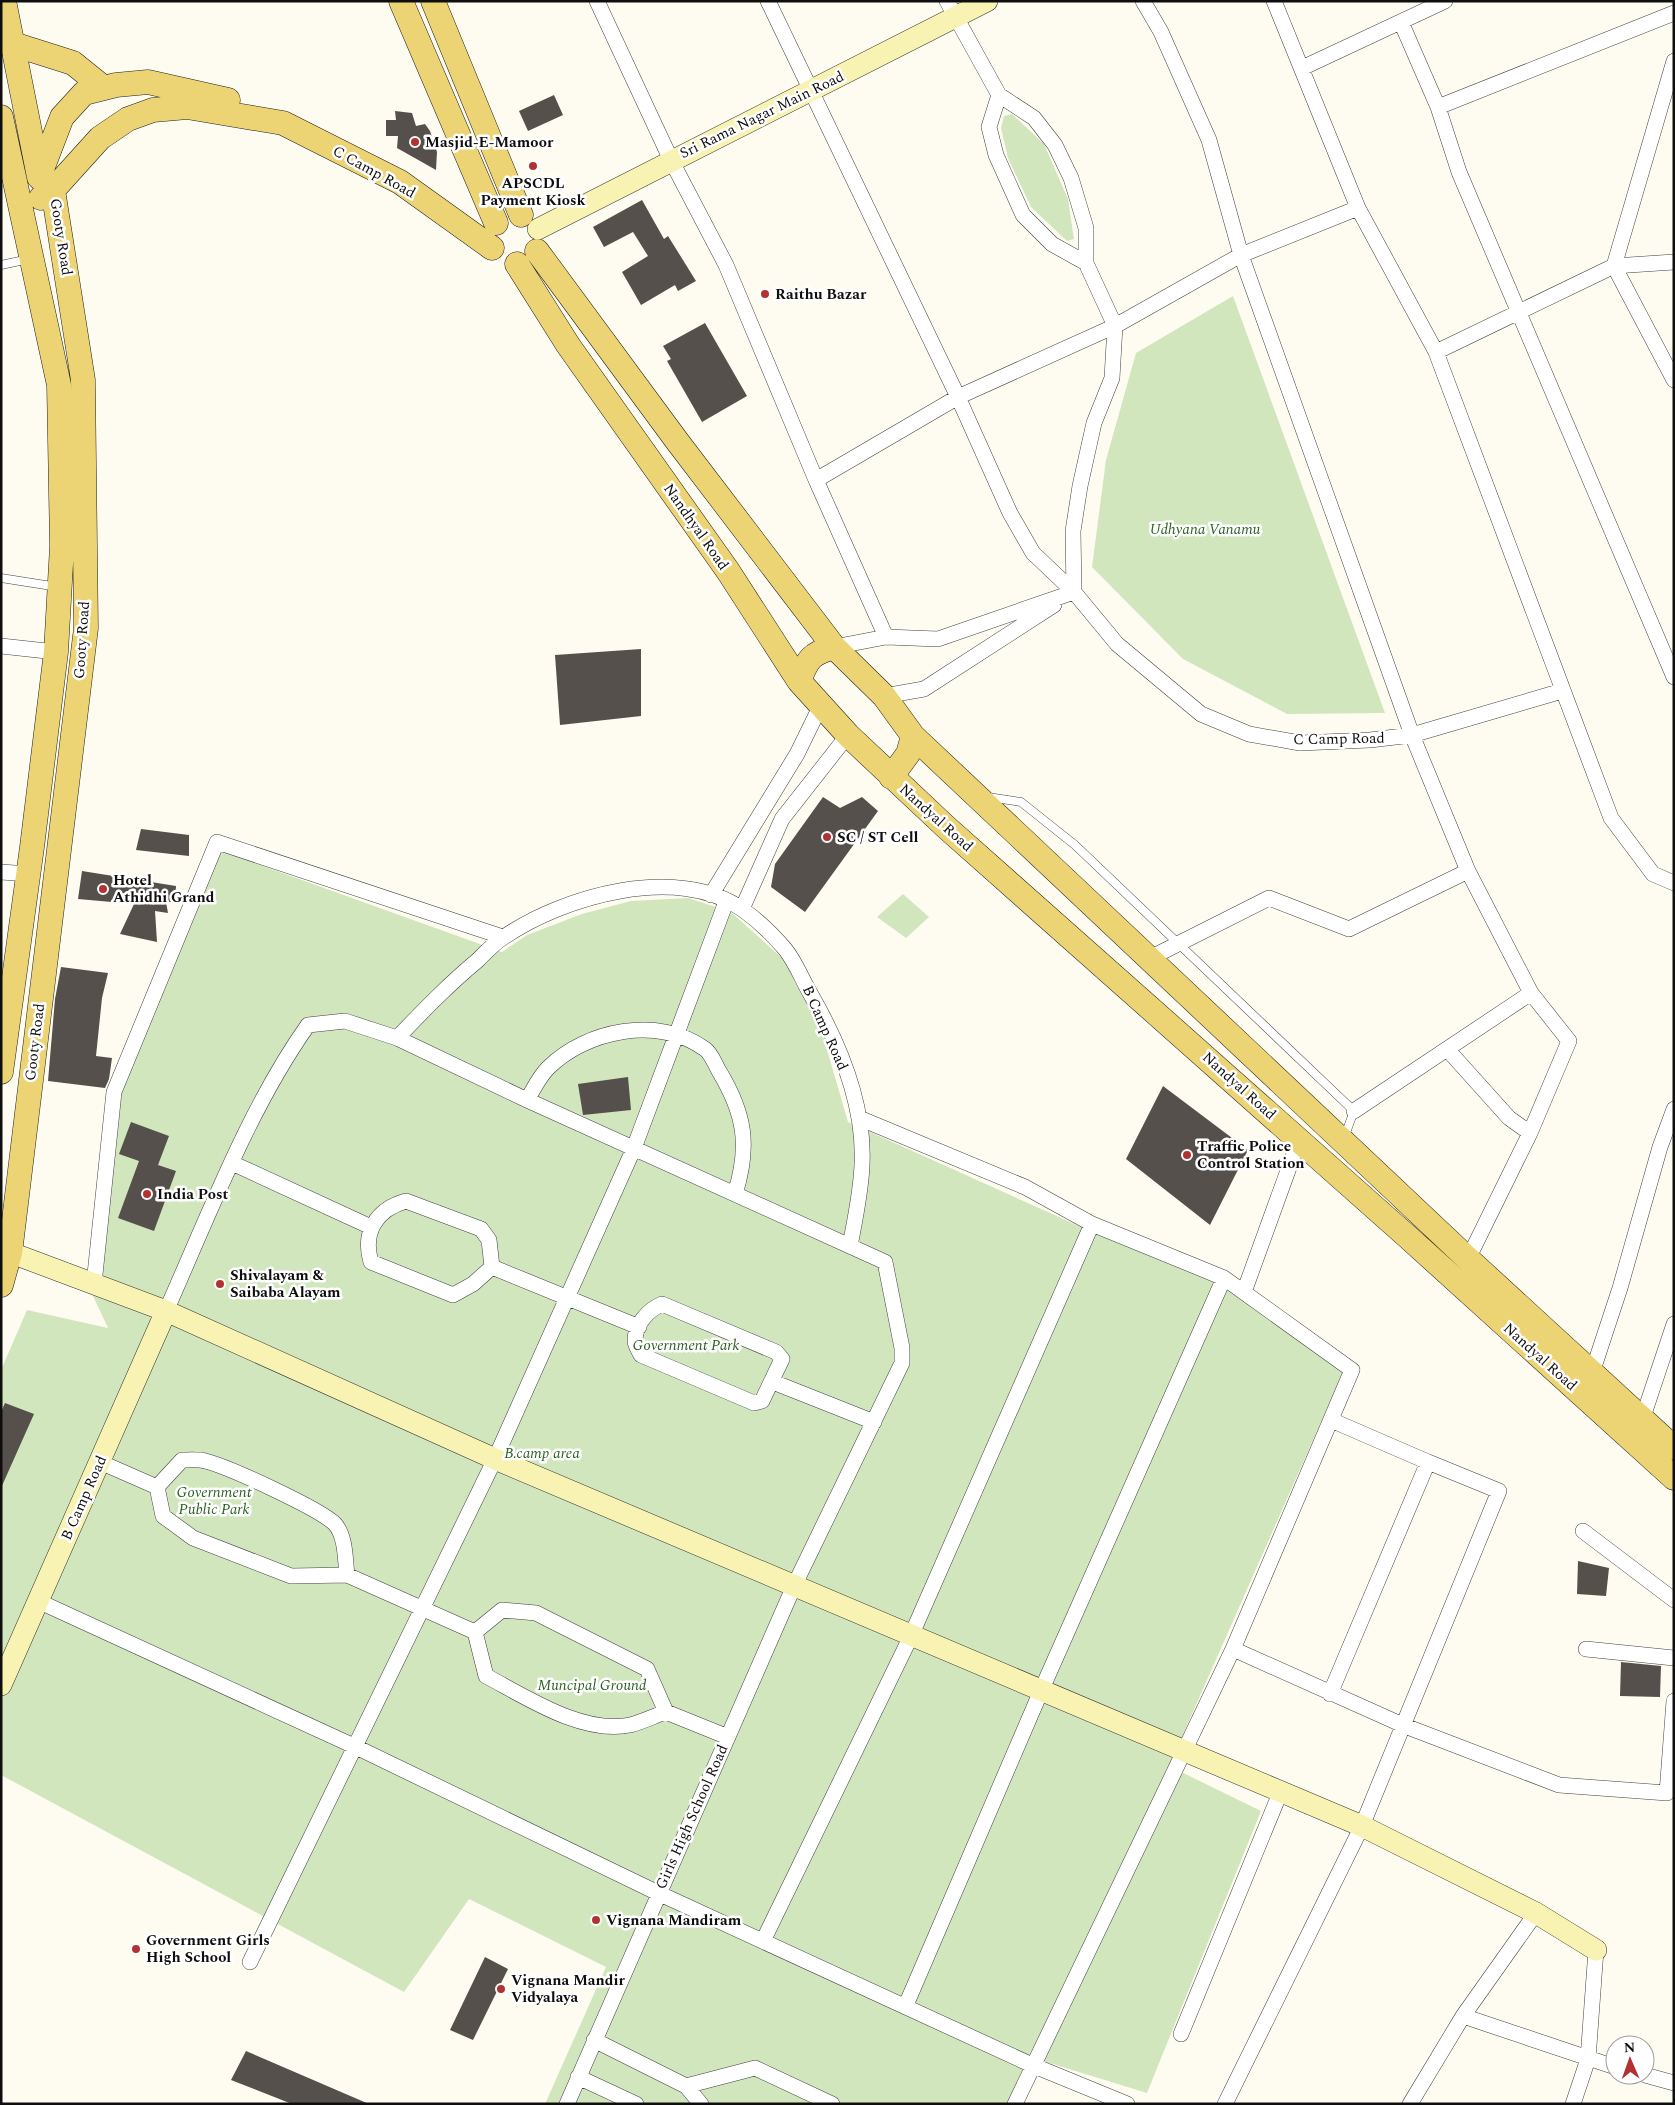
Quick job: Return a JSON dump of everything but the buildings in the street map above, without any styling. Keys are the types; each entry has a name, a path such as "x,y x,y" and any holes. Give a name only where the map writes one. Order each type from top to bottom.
{"main road":[{"name":"Gooty Road","path":"1,1285 86,628 83,380 46,184 4,1"},
{"path":"401,1 496,223"},
{"name":"Nandyal Road","path":"434,1 532,232 677,442 834,647 884,696 913,736 1150,958 1342,1142 1674,1448"},
{"path":"13,44 73,63 104,88"},
{"path":"46,184 62,117 84,92 148,82 217,96 264,111 276,121"},
{"path":"22,210 46,184 100,138 128,119 153,110 187,107 276,121"},
{"name":"Gooty Road","path":"1,117 59,385 62,546 56,652 29,874 1,1072"},
{"name":"C Camp Road","path":"276,121 283,122 400,182 492,248"},
{"path":"508,216 532,232 529,260 517,264 504,262 492,248 490,235 496,223 508,216"},
{"name":"Nandhyal Road","path":"517,264 568,345 728,571 799,681 820,706 891,777"},
{"path":"799,681 804,667 815,653 834,647"},
{"path":"891,777 908,754 913,736"},
{"name":"Nandyal Road","path":"891,777 1299,1140 1674,1478"}],"street":[{"path":"597,1 671,160 726,265 816,480 886,637"},
{"name":"C Camp Road","path":"768,1 958,397 1010,513 1033,553 1074,592 1117,644 1200,714 1249,734 1300,743 1370,740 1412,735 1562,691"},
{"name":"Sri Rama Nagar Main Road","path":"532,232 811,90 952,10 987,1"},
{"path":"1143,1 1161,32 1209,140 1241,255 1412,735 1468,870 1531,993 1569,1040 1530,1133 1468,1259"},
{"path":"1274,1 1358,208 1436,352 1611,818 1653,874 1674,882"},
{"path":"1302,68 1445,1"},
{"path":"952,10 999,95 1034,118 1055,145 1071,178 1086,228 1086,263 1115,326 1112,378 1094,423 1080,486 1073,530 1074,592"},
{"path":"1438,107 1674,13"},
{"path":"1401,22 1438,107 1459,172 1674,677"},
{"path":"1674,61 1614,266 1674,380"},
{"path":"999,95 989,127 996,155 1023,215 1052,244 1086,263"},
{"path":"816,480 958,397 1115,326 1241,255 1358,208"},
{"path":"1436,352 1614,266 1674,262"},
{"path":"834,647 886,637 938,639 1074,592"},
{"path":"884,696 924,689 1074,592"},
{"path":"1,646 56,652"},
{"path":"711,895 797,754 820,706"},
{"path":"742,909 782,819 848,734"},
{"path":"94,1284 114,1092 217,842 503,937"},
{"path":"1150,958 1269,898 1349,929 1468,870"},
{"path":"1,872 29,874"},
{"name":"B Camp Road","path":"397,1038 464,972 503,937 541,915 588,897 633,888 678,888 711,895 742,909 785,950 819,1008 841,1057 859,1118 862,1165 850,1246"},
{"path":"250,1962 495,1459 634,1148 726,902"},
{"path":"1354,1111 1531,993"},
{"path":"166,1311 232,1163 287,1055 308,1025 345,1021 397,1038 526,1100 850,1246"},
{"path":"526,1100 547,1069 578,1046 618,1032 664,1030 676,1035 706,1049 725,1082 743,1124 742,1171 735,1194"},
{"path":"1447,1049 1509,1118 1530,1133"},
{"path":"1592,1373 1620,1288 1660,1147 1674,1109"},
{"path":"859,1118 1025,1187 1092,1224 1224,1278 1352,1370 1233,1649 1032,2065 1015,2104"},
{"path":"1244,1292 1299,1140"},
{"path":"232,1163 371,1227"},
{"path":"406,1201 481,1229 488,1240 492,1267 474,1284 453,1295 371,1262 367,1249 371,1227 380,1215 392,1205 406,1201"},
{"path":"763,1940 911,1636 1092,1224"},
{"name":"Girls High School Road","path":"567,2104 794,1586 902,1362 902,1348 886,1262 850,1246"},
{"path":"6,1251 166,1311 495,1459 1280,1793 1362,1826 1536,1913 1596,1950 1588,2059 1573,2104"},
{"path":"492,1267 639,1327"},
{"path":"906,2005 1041,1691 1224,1278"},
{"path":"662,1304 776,1352 782,1359 773,1382 762,1401 754,1403 641,1355 635,1342 639,1327 649,1309 662,1304"},
{"name":"B Camp Road","path":"1,1685 166,1311"},
{"path":"1642,1420 1674,1324"},
{"path":"773,1382 874,1422"},
{"path":"1226,2104 1362,1826 1499,1491 1331,1420"},
{"path":"157,1487 182,1460 205,1460 310,1508 336,1525 343,1541 347,1576"},
{"path":"100,1462 157,1487"},
{"path":"1330,1694 1428,1462"},
{"path":"157,1487 163,1516 193,1538 291,1576 347,1576 475,1632"},
{"path":"1583,1531 1674,1600"},
{"path":"38,1601 356,1747 658,1893 906,2005 1032,2065 1127,2104"},
{"path":"475,1632 502,1610 536,1613 647,1668 666,1712"},
{"path":"475,1632 486,1676 536,1702 589,1725 629,1725 666,1712 728,1737"},
{"path":"1233,1649 1404,1726 1559,1785 1667,1793 1674,1701"},
{"path":"1586,1649 1674,1658"},
{"path":"1181,2034 1280,1793"},
{"path":"1410,2104 1463,2016 1536,1913"},
{"path":"1463,2016 1605,2063"},
{"path":"594,2040 686,2086 701,2104"},
{"path":"686,2086 755,2068 832,2104"},
{"path":"578,2077 636,2104"},
{"path":"1655,2078 1674,2083"}],"lane":[{"path":"1,265 32,258"},
{"path":"1,578 60,588"},
{"path":"976,796 1021,802 1075,845 1180,943 1354,1111 1342,1142"}],"green space":[{"path":"1012,114 1044,144 1068,199 1074,239 1067,241 1031,207 1008,158 1001,128 1004,116"},
{"name":"Udhyana Vanamu","path":"1233,296 1385,713 1287,714 1183,659 1092,567 1106,460 1136,353"},
{"name":"B.camp area","path":"221,851 502,952 527,935 582,914 631,901 688,898 731,912 783,959 819,1022 848,1122 1099,1235 1225,1286 1343,1372 1169,1766 1261,1811 1147,2093 1030,2057 1009,2104 545,2104 606,1967 469,1899 404,1992 1,1775 1,1370 27,1310 108,1328 93,1296 118,1091"},
{"path":"903,894 929,917 906,938 877,917"}],"place":[{"name":"Masjid-E-Mamoor","path":"415,142"},
{"name":"APSCDL Payment Kiosk","path":"533,166"},
{"name":"Raithu Bazar","path":"765,294"},
{"name":"SC / ST Cell","path":"827,837"},
{"name":"Hotel Athidhi Grand","path":"103,889"},
{"name":"Traffic Police Control Station","path":"1187,1155"},
{"name":"India Post","path":"147,1194"},
{"name":"Shivalayam & Saibaba Alayam","path":"220,1284"},
{"name":"Vignana Mandiram","path":"596,1920"},
{"name":"Government Girls High School","path":"136,1949"},
{"name":"Vignana Mandir Vidyalaya","path":"501,1989"}],"park label":[{"name":"Government Park","path":"686,1345"},
{"name":"Government Public Park","path":"214,1500"},
{"name":"Muncipal Ground","path":"592,1685"}]}
